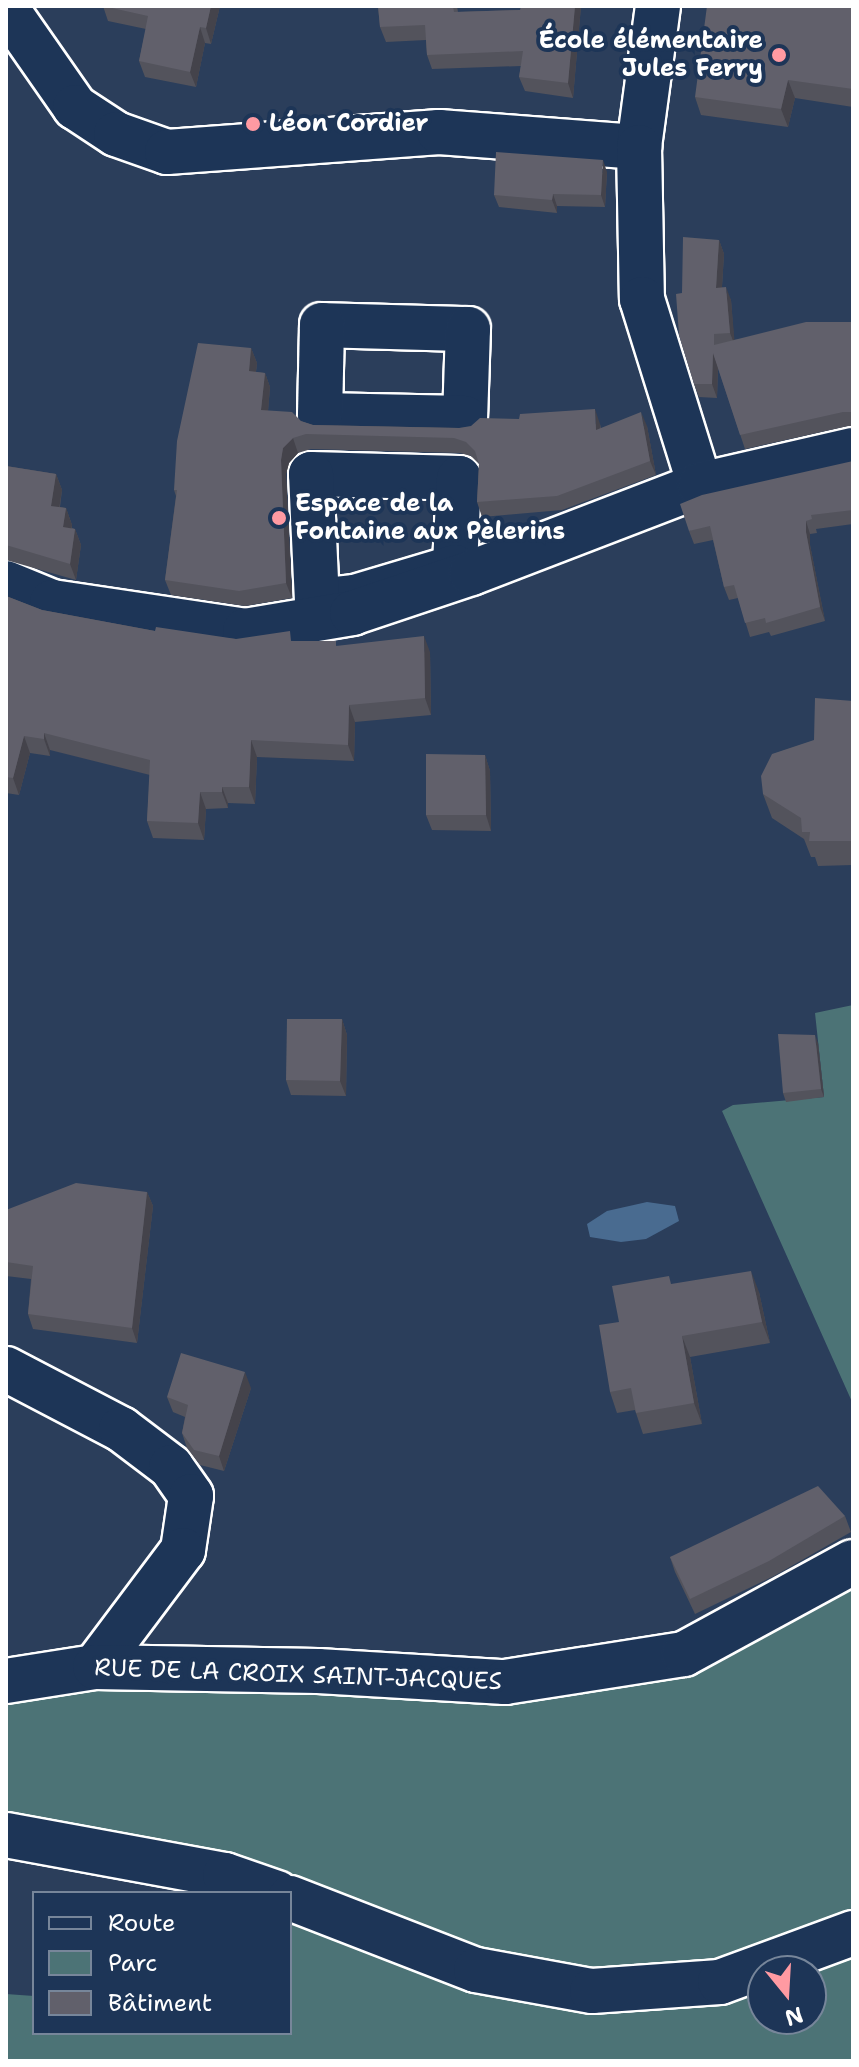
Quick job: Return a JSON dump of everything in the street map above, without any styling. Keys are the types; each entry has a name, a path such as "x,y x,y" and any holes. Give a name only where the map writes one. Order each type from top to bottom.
{"street":[{"path":"658,6 639,147 642,299 700,485"},
{"path":"6,8 75,107 116,134 167,152 439,132 639,147"},
{"path":"6,583 52,602 245,631 352,613 471,573 700,485 853,450"},
{"path":"6,1369 121,1429 171,1467 191,1496 183,1550 95,1667"},
{"name":"RUE DE LA CROIX SAINT-JACQUES","path":"6,1681 95,1667 318,1671 505,1682 684,1654 853,1562"},
{"path":"6,1835 225,1875 271,1891"},
{"path":"292,1899 476,1970 592,1991 720,1982 853,1933"}],"green space":[{"path":"853,1005 853,1404 722,1111 733,1105 824,1097 815,1013"},
{"path":"853,1562 853,2061 6,2061 6,1994 32,1996 32,2035 292,2035 292,1891 6,1839 6,1681 684,1654"}],"water":[{"path":"647,1202 675,1206 679,1221 646,1239 621,1242 590,1237 587,1224 607,1211"}],"building":[{"path":"103,6 211,6 206,28 200,27 190,72 139,61 148,16"},
{"path":"378,6 453,6 454,12 520,10 521,6 575,6 568,83 519,77 523,51 427,55 425,25 380,27"},
{"name":"École élémentaire Jules Ferry","path":"707,6 853,6 853,89 788,80 781,109 695,97"},
{"path":"496,152 603,160 601,195 553,194 552,200 494,195"},
{"path":"683,237 719,240 716,288 726,287 730,333 714,334 714,345 806,322 853,322 853,412 740,435 713,353 712,384 694,384 679,335 676,294 682,293"},
{"path":"198,343 251,348 249,371 265,373 261,410 292,412 301,421 313,425 459,428 471,426 480,418 519,419 520,414 595,409 596,430 641,412 650,461 557,496 477,502 479,464 475,451 466,442 454,438 306,434 293,438 283,448 281,460 286,583 239,591 165,580 177,490 174,490 177,441"},
{"path":"853,461 853,510 811,515 812,519 806,521 820,607 766,623 765,618 745,623 734,585 724,587 710,526 689,531 680,504 702,495"},
{"path":"6,466 56,474 51,506 66,508 63,527 75,529 70,564 6,545"},
{"path":"6,596 42,610 155,631 156,627 236,639 290,631 291,641 336,641 336,646 424,636 425,698 349,705 348,745 251,740 249,787 222,787 222,792 200,792 198,823 147,821 150,760 44,733 44,739 24,736 13,778 6,777"},
{"path":"815,698 853,701 853,841 809,841 810,832 802,832 801,818 763,794 761,776 772,754 814,740"},
{"path":"426,754 485,755 486,815 426,815"},
{"path":"287,1019 342,1019 340,1081 286,1080"},
{"path":"778,1034 815,1035 821,1089 783,1093"},
{"path":"76,1183 147,1192 132,1328 28,1314 33,1266 6,1262 6,1210"},
{"path":"751,1271 762,1322 682,1336 694,1403 636,1413 631,1388 610,1392 599,1325 619,1322 612,1286 669,1276 671,1284"},
{"path":"181,1353 245,1372 219,1456 194,1450 182,1433 188,1405 167,1397"},
{"path":"818,1486 845,1516 769,1561 690,1599 670,1557"}],"place":[{"name":"École élémentaire Jules Ferry","path":"779,55"},
{"name":"Léon Cordier","path":"253,124"},
{"name":"Espace de la Fontaine aux Pèlerins","path":"279,518"}]}
